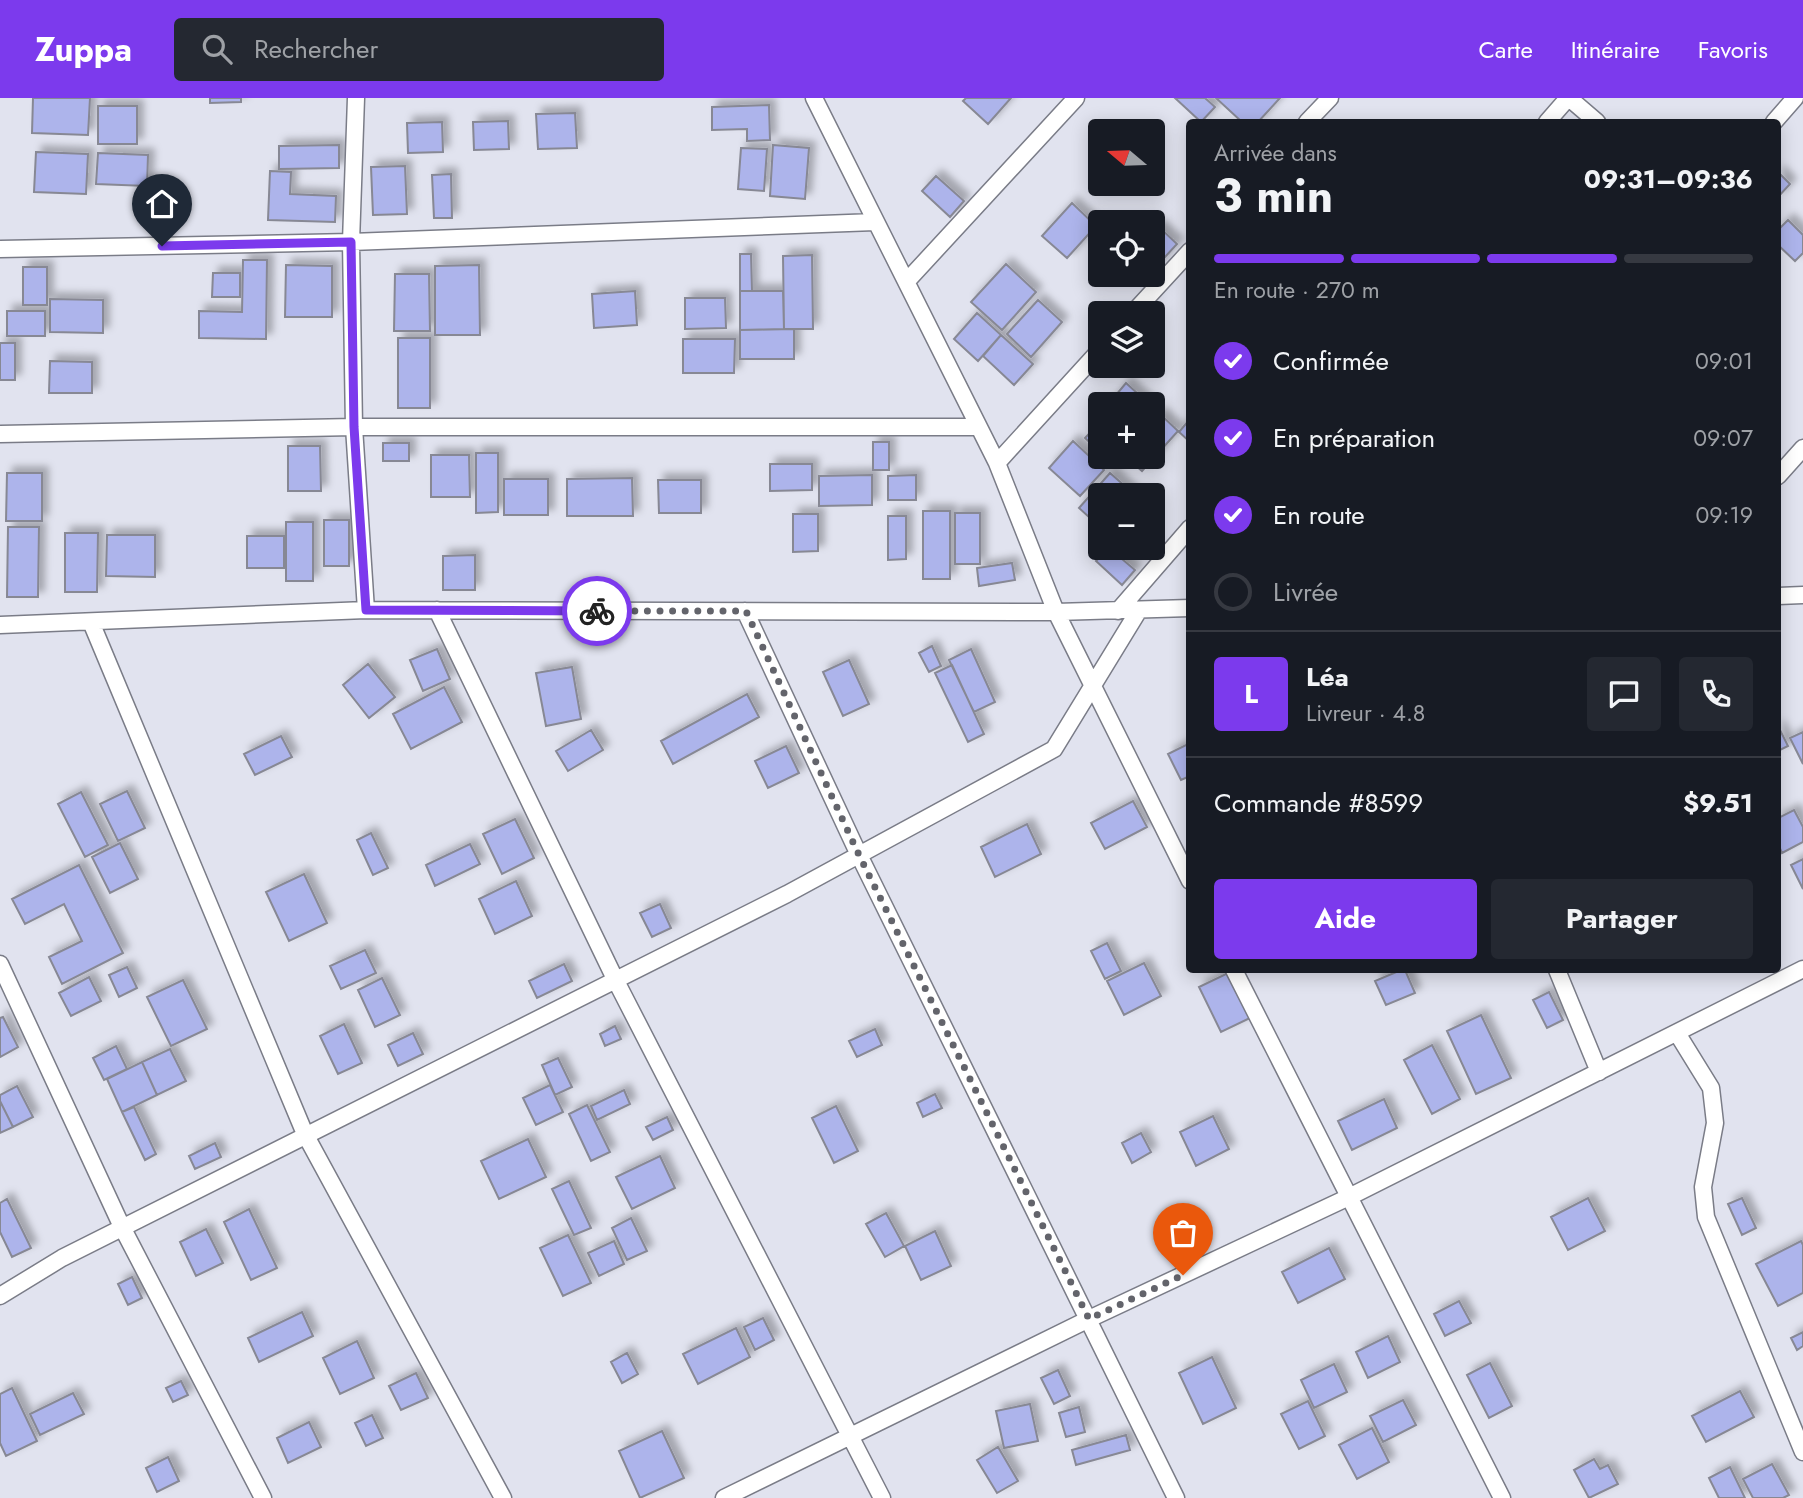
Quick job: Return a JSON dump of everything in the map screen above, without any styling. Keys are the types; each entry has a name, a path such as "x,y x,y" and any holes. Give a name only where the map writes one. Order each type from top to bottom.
{"street":[{"path":"356,98 351,242 354,427 366,610"},
{"path":"814,98 997,463 1056,612 1186,873"},
{"path":"907,281 1076,98"},
{"path":"1310,119 1330,98"},
{"path":"1550,119 1568,98 1593,119"},
{"path":"1776,119 1795,98"},
{"path":"0,249 351,242 875,222"},
{"path":"1144,301 1186,255"},
{"path":"997,463 1088,363"},
{"path":"0,435 354,427 978,427"},
{"path":"1781,473 1803,448"},
{"path":"1118,611 1186,533"},
{"path":"1781,596 1803,595"},
{"path":"0,625 366,610 1056,612 1186,608"},
{"path":"437,610 616,981 852,1435 882,1498"},
{"path":"0,1296 62,1258 122,1227 787,894 1054,749 1139,610"},
{"path":"746,611 859,855 1176,1498"},
{"path":"92,622 305,1134 503,1498"},
{"path":"0,964 122,1227 264,1498"},
{"path":"724,1498 1089,1319 1349,1198 1803,969"},
{"path":"1236,973 1503,1498"},
{"path":"1558,973 1599,1072"},
{"path":"1677,1033 1711,1088 1716,1123 1703,1187 1706,1217 1803,1452"}],"building":[{"path":"33,98 90,98 88,135 32,133"},
{"path":"210,98 241,98 241,102 210,103"},
{"path":"966,98 1011,98 988,124 963,101"},
{"path":"1175,98 1205,98 1215,107 1204,119 1198,119"},
{"path":"1216,98 1280,98 1261,119 1239,119"},
{"path":"769,105 770,140 747,141 747,129 712,130 712,107"},
{"path":"98,106 137,106 137,144 98,144"},
{"path":"575,113 577,148 538,149 536,114"},
{"path":"508,121 509,149 474,150 473,122"},
{"path":"442,122 443,152 408,153 407,123"},
{"path":"339,145 339,168 279,169 279,146"},
{"path":"773,145 809,148 805,199 770,196"},
{"path":"741,148 767,149 764,191 738,189"},
{"path":"36,152 88,154 86,194 34,192"},
{"path":"98,153 148,155 147,186 96,184"},
{"path":"405,166 407,214 373,215 371,167"},
{"path":"270,171 291,172 290,194 336,196 335,222 268,220"},
{"path":"451,174 452,218 434,218 432,175"},
{"path":"1781,175 1790,184 1781,194"},
{"path":"936,176 964,201 950,217 922,191"},
{"path":"1072,203 1088,218 1088,235 1067,258 1042,236"},
{"path":"1788,220 1803,235 1803,253 1795,261 1781,248 1781,227"},
{"path":"1165,233 1177,244 1165,257"},
{"path":"740,254 751,254 752,291 740,291"},
{"path":"812,255 813,329 784,329 783,256"},
{"path":"243,260 267,260 266,339 199,338 199,311 242,312"},
{"path":"1006,264 1036,292 1002,330 971,302"},
{"path":"286,265 332,266 332,317 285,317"},
{"path":"479,265 480,335 435,335 435,266"},
{"path":"23,267 47,267 47,305 23,305"},
{"path":"213,273 240,273 240,297 212,297"},
{"path":"395,274 429,274 430,331 394,331"},
{"path":"635,291 637,325 594,328 592,294"},
{"path":"740,291 783,291 784,329 740,330"},
{"path":"685,298 725,298 726,328 685,329"},
{"path":"50,299 103,300 103,333 50,332"},
{"path":"1038,300 1062,322 1031,357 1007,334"},
{"path":"7,311 45,311 45,336 7,336"},
{"path":"977,313 1001,335 978,361 954,339"},
{"path":"794,329 794,359 740,359 740,330"},
{"path":"1001,335 1033,364 1014,385 983,356"},
{"path":"398,338 430,338 430,408 398,408"},
{"path":"683,339 735,339 734,373 683,373"},
{"path":"0,343 15,343 15,380 0,380"},
{"path":"50,361 92,362 92,393 49,393"},
{"path":"1126,383 1136,392 1118,392"},
{"path":"1165,419 1178,431 1165,445"},
{"path":"1186,424 1186,438 1179,432"},
{"path":"1073,441 1088,455 1088,469 1104,470 1092,483 1088,483 1088,487 1080,496 1049,468"},
{"path":"873,442 889,442 889,470 873,470"},
{"path":"383,443 409,443 409,461 383,461"},
{"path":"288,446 320,446 321,491 288,491"},
{"path":"476,453 498,453 498,512 476,513"},
{"path":"431,455 469,455 470,497 431,497"},
{"path":"770,464 812,464 812,490 770,491"},
{"path":"7,473 42,473 42,521 6,521"},
{"path":"1110,473 1121,483 1101,483"},
{"path":"872,475 872,505 819,506 819,476"},
{"path":"916,475 916,500 888,500 888,476"},
{"path":"632,478 633,516 567,516 567,479"},
{"path":"504,479 548,479 548,515 504,515"},
{"path":"658,480 701,480 701,513 659,513"},
{"path":"1088,498 1088,516 1079,508"},
{"path":"923,511 950,511 950,579 923,579"},
{"path":"955,513 980,513 980,564 955,564"},
{"path":"793,514 818,514 818,551 793,552"},
{"path":"888,516 906,516 906,559 888,560"},
{"path":"324,520 349,520 349,566 324,566"},
{"path":"286,522 313,522 313,581 286,581"},
{"path":"8,527 39,527 38,597 7,597"},
{"path":"65,533 98,533 97,592 65,592"},
{"path":"107,535 155,535 155,577 106,576"},
{"path":"247,536 284,536 284,568 247,568"},
{"path":"475,555 475,590 443,590 443,556"},
{"path":"1123,560 1135,570 1122,585 1096,561"},
{"path":"1012,563 1015,580 979,586 977,568"},
{"path":"932,646 941,666 929,672 919,653"},
{"path":"437,649 450,679 423,691 410,660"},
{"path":"971,649 995,702 974,712 949,660"},
{"path":"849,660 869,704 843,716 823,672"},
{"path":"368,664 395,697 369,718 343,685"},
{"path":"952,665 984,734 968,742 935,673"},
{"path":"572,667 581,719 546,726 536,673"},
{"path":"444,687 462,722 411,749 393,714"},
{"path":"747,694 759,717 673,764 661,741"},
{"path":"591,730 603,750 568,771 556,751"},
{"path":"1781,732 1788,746 1781,750"},
{"path":"1803,732 1803,764 1790,738"},
{"path":"281,736 292,757 255,775 244,754"},
{"path":"1186,745 1186,778 1181,780 1168,754"},
{"path":"786,746 799,773 768,788 755,761"},
{"path":"127,791 145,828 118,841 100,804"},
{"path":"81,792 108,845 85,857 58,804"},
{"path":"1133,801 1147,827 1105,849 1091,823"},
{"path":"1794,810 1803,827 1803,842 1782,853 1781,851 1781,816"},
{"path":"515,819 534,858 502,874 483,834"},
{"path":"1027,824 1041,854 995,877 981,847"},
{"path":"371,833 388,868 373,875 357,840"},
{"path":"120,843 138,879 110,893 92,857"},
{"path":"470,844 480,864 435,886 426,865"},
{"path":"1803,859 1803,889 1791,865"},
{"path":"79,865 123,953 62,984 49,957 82,941 64,904 25,924 12,899"},
{"path":"304,874 327,923 289,941 266,892"},
{"path":"516,881 532,916 495,934 479,899"},
{"path":"660,904 671,928 652,937 640,913"},
{"path":"1107,943 1121,971 1105,979 1091,951"},
{"path":"365,950 376,973 341,989 330,966"},
{"path":"1144,963 1161,996 1124,1015 1107,981"},
{"path":"564,964 572,981 537,998 529,981"},
{"path":"127,967 137,988 119,997 109,975"},
{"path":"1228,973 1250,1018 1221,1032 1199,987"},
{"path":"1394,973 1406,973 1415,993 1386,1005 1375,981"},
{"path":"89,977 101,1001 71,1016 59,993"},
{"path":"382,978 400,1015 375,1027 358,990"},
{"path":"183,980 207,1029 171,1046 147,997"},
{"path":"1549,992 1563,1020 1547,1028 1533,1000"},
{"path":"1481,1015 1511,1078 1476,1094 1447,1031"},
{"path":"3,1017 18,1047 0,1057 0,1018"},
{"path":"344,1024 362,1063 338,1074 320,1036"},
{"path":"615,1026 621,1039 605,1046 600,1034"},
{"path":"875,1029 882,1045 857,1057 849,1041"},
{"path":"413,1033 423,1054 398,1066 388,1045"},
{"path":"1432,1045 1460,1099 1432,1114 1404,1060"},
{"path":"116,1046 127,1069 104,1080 93,1058"},
{"path":"170,1049 186,1081 157,1095 142,1062"},
{"path":"558,1058 572,1087 555,1095 542,1065"},
{"path":"142,1062 157,1095 122,1112 107,1079"},
{"path":"550,1085 563,1112 536,1125 523,1098"},
{"path":"17,1086 33,1117 13,1127 0,1101 0,1095"},
{"path":"624,1090 630,1104 597,1120 591,1106"},
{"path":"935,1094 942,1108 923,1117 917,1103"},
{"path":"1384,1099 1397,1128 1352,1150 1338,1121"},
{"path":"0,1101 13,1127 0,1133"},
{"path":"587,1105 610,1152 591,1161 569,1114"},
{"path":"836,1106 858,1151 834,1163 812,1118"},
{"path":"134,1107 156,1154 145,1160 122,1112"},
{"path":"1213,1116 1229,1149 1196,1166 1180,1132"},
{"path":"667,1117 673,1130 653,1140 646,1127"},
{"path":"1141,1133 1151,1152 1132,1163 1122,1143"},
{"path":"528,1139 546,1177 499,1199 481,1161"},
{"path":"215,1143 221,1157 195,1169 189,1156"},
{"path":"660,1156 675,1188 632,1209 616,1177"},
{"path":"569,1181 591,1228 574,1235 552,1189"},
{"path":"1588,1198 1605,1231 1568,1250 1551,1217"},
{"path":"1742,1198 1756,1228 1742,1235 1728,1204"},
{"path":"7,1199 31,1248 12,1257 0,1232 0,1203"},
{"path":"249,1209 277,1268 251,1280 224,1222"},
{"path":"886,1213 904,1246 885,1257 866,1224"},
{"path":"631,1218 647,1251 627,1260 612,1228"},
{"path":"206,1229 223,1263 196,1276 180,1242"},
{"path":"935,1231 951,1266 921,1280 905,1246"},
{"path":"568,1235 591,1283 563,1296 540,1248"},
{"path":"614,1241 624,1264 599,1276 588,1253"},
{"path":"1801,1241 1803,1293 1778,1306 1756,1264"},
{"path":"1329,1248 1345,1279 1298,1303 1282,1272"},
{"path":"132,1277 142,1298 128,1305 118,1284"},
{"path":"1459,1301 1471,1323 1445,1336 1434,1314"},
{"path":"302,1312 313,1336 259,1362 248,1338"},
{"path":"763,1318 774,1340 755,1350 744,1327"},
{"path":"736,1328 750,1357 698,1384 683,1354"},
{"path":"1803,1332 1803,1346 1797,1350 1791,1338"},
{"path":"1388,1336 1400,1362 1368,1378 1356,1352"},
{"path":"357,1341 374,1378 340,1394 323,1358"},
{"path":"627,1353 638,1374 622,1383 611,1362"},
{"path":"1212,1357 1236,1408 1203,1424 1179,1373"},
{"path":"1490,1363 1512,1406 1489,1418 1467,1375"},
{"path":"1334,1364 1347,1392 1314,1408 1301,1380"},
{"path":"1058,1370 1070,1396 1054,1404 1041,1378"},
{"path":"416,1373 428,1398 401,1410 389,1386"},
{"path":"181,1381 188,1395 173,1402 166,1388"},
{"path":"12,1388 37,1441 6,1456 0,1443 0,1394"},
{"path":"1740,1391 1754,1417 1706,1442 1692,1416"},
{"path":"73,1393 84,1414 40,1435 30,1414"},
{"path":"1403,1400 1416,1425 1383,1442 1370,1416"},
{"path":"1308,1401 1325,1436 1299,1449 1281,1414"},
{"path":"1030,1404 1038,1441 1004,1448 996,1411"},
{"path":"1079,1407 1085,1432 1066,1437 1059,1413"},
{"path":"372,1415 383,1438 366,1446 355,1423"},
{"path":"309,1422 321,1447 288,1463 277,1438"},
{"path":"1372,1428 1389,1462 1357,1479 1339,1445"},
{"path":"662,1431 684,1478 640,1498 619,1451"},
{"path":"1126,1435 1130,1450 1076,1465 1072,1450"},
{"path":"998,1447 1018,1481 997,1493 977,1460"},
{"path":"168,1457 179,1481 157,1492 146,1468"},
{"path":"1594,1459 1600,1469 1608,1465 1618,1484 1589,1498 1574,1470"},
{"path":"1772,1464 1789,1495 1783,1498 1753,1498 1743,1479"},
{"path":"1730,1467 1745,1498 1719,1498 1709,1478"}],"way so far":[{"path":"597,611 746,611 859,855 1089,1319 1183,1275"}],"route":[{"path":"162,246 351,242 354,427 366,610 597,611"}]}
